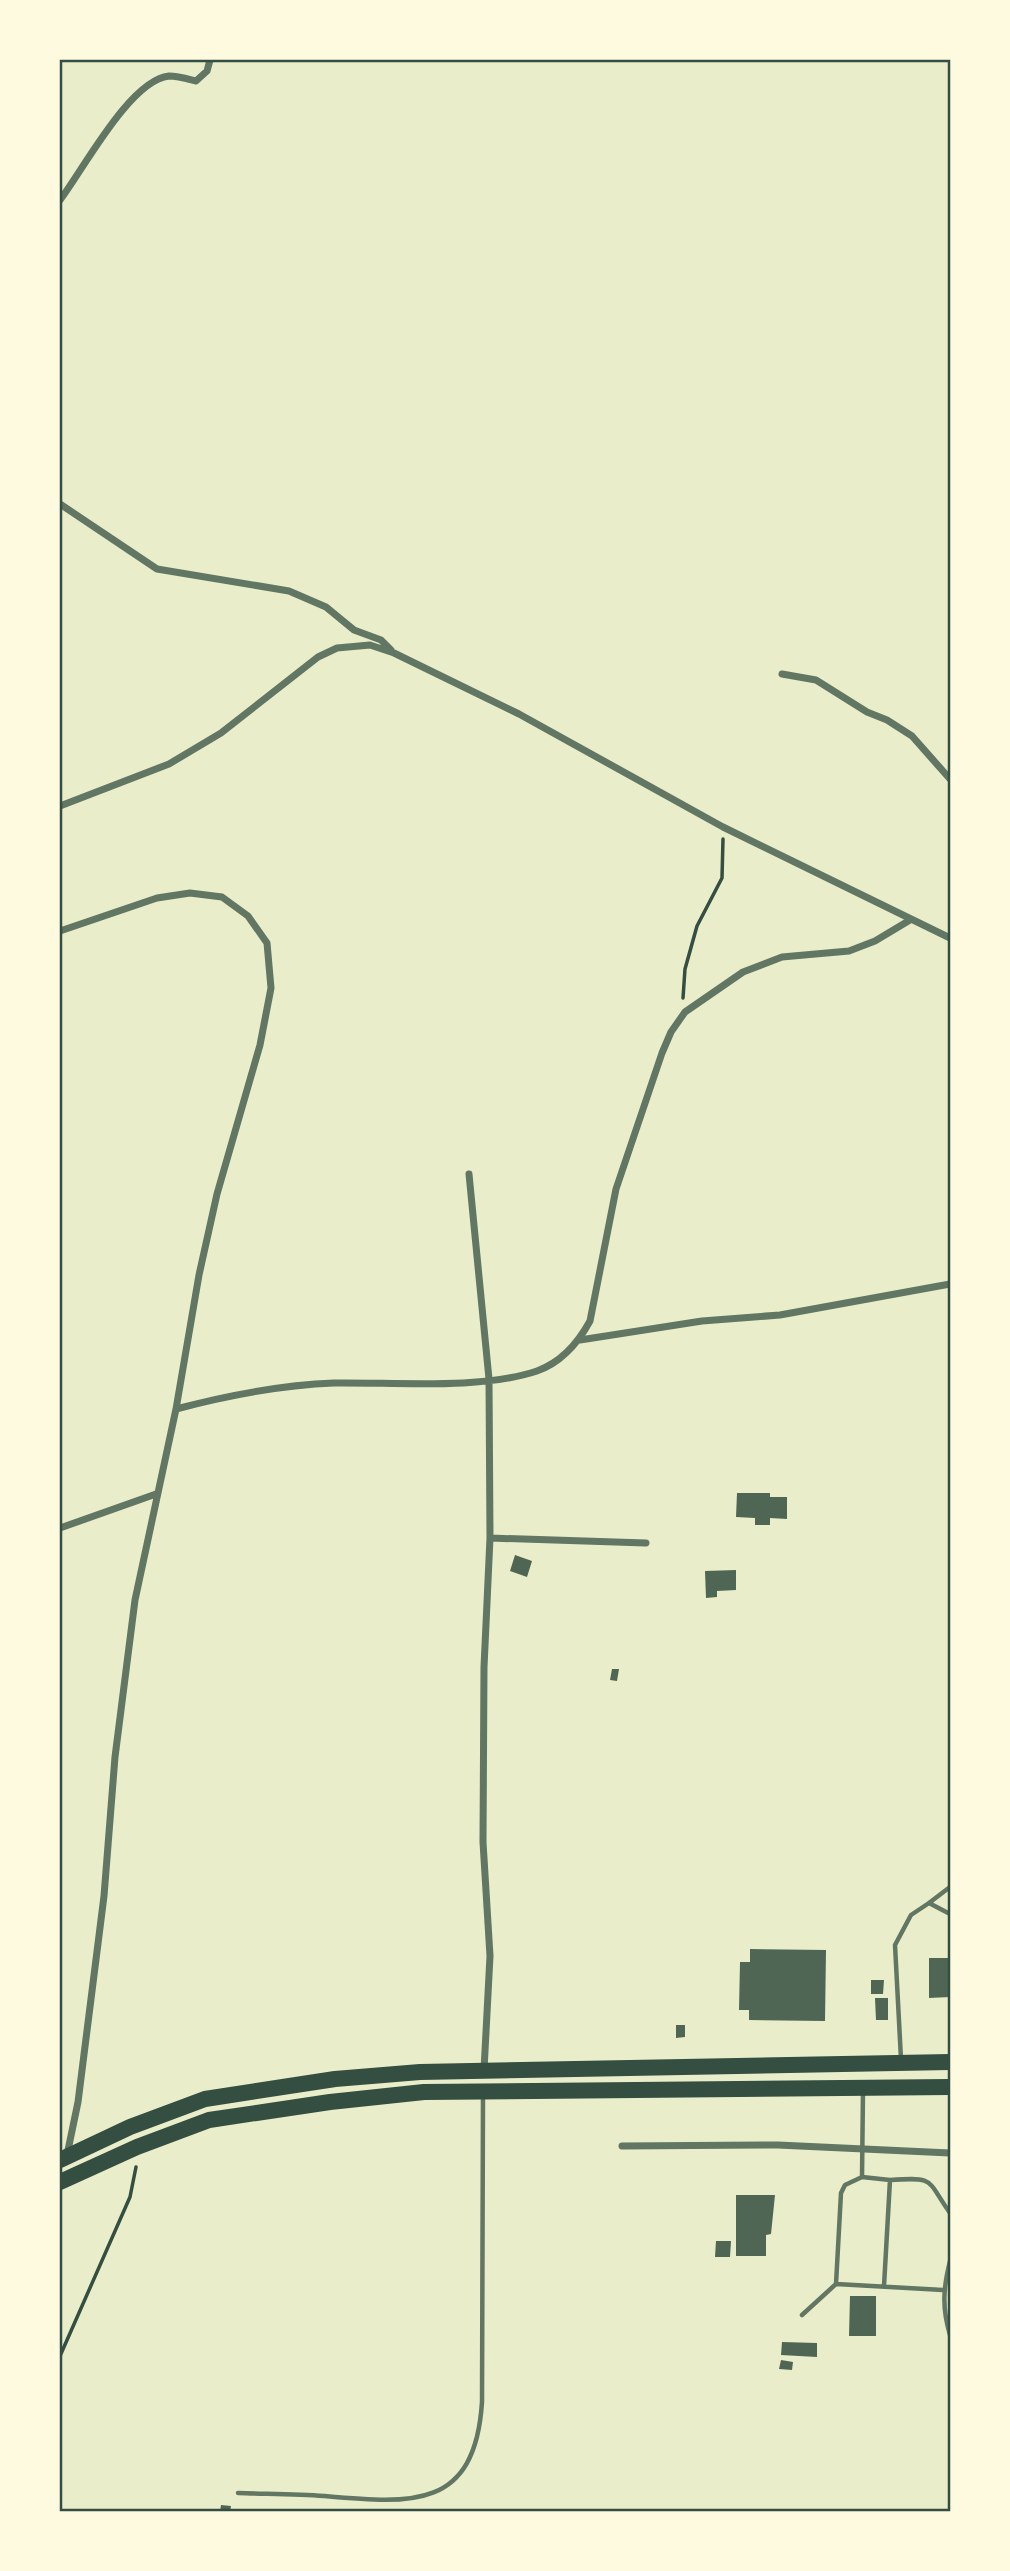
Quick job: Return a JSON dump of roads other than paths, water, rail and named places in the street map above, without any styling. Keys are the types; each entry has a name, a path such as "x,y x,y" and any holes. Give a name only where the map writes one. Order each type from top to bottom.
{"highway":[{"path":"63,2158 130,2127 205,2099 335,2079 485,2070 950,2062"},
{"path":"60,2182 137,2147 209,2120 424,2092 483,2094 950,2087"}],"street":[{"path":"60,200 127,104 152,82 169,76 196,81 207,71 210,60"},
{"path":"60,504 157,569 289,591 326,607 354,630 381,640 394,653"},
{"path":"60,806 134,779 196,750 318,657 337,648 362,645 394,653 519,714 723,827 950,938"},
{"path":"782,674 817,680 867,712 887,720 912,736 950,779"},
{"path":"60,930 158,898 190,893 222,897 248,916 267,943 271,988 260,1045 217,1194 199,1275 176,1409 156,1494 124,1681 104,1896 78,2102 63,2158"},
{"path":"176,1409 258,1389 294,1385 489,1379 537,1371 561,1359 580,1340 596,1302 609,1223 623,1166 662,1054 671,1032 685,1012 743,972 765,962 849,951 875,941 910,920"},
{"path":"469,1174 489,1379 490,1538 484,1667 483,1842 490,1956 485,2070"},
{"path":"580,1340 702,1321 779,1315 950,1284"},
{"path":"60,1528 156,1494"},
{"path":"490,1538 646,1543"},
{"path":"622,2146 862,2148 950,2153"}],"lane":[{"path":"901,2064 895,1945 911,1915 950,1887"},
{"path":"929,1903 950,1914"},
{"path":"862,2177 863,2090"},
{"path":"238,2493 401,2501 433,2494 455,2479 471,2460 480,2435 482,2402 483,2094"},
{"path":"802,2315 836,2284 841,2193 845,2185 862,2177 890,2180 923,2177 930,2182 950,2213"},
{"path":"884,2286 890,2180"},
{"path":"950,2261 943,2290 943,2311 950,2335"},
{"path":"836,2284 943,2290"}]}
